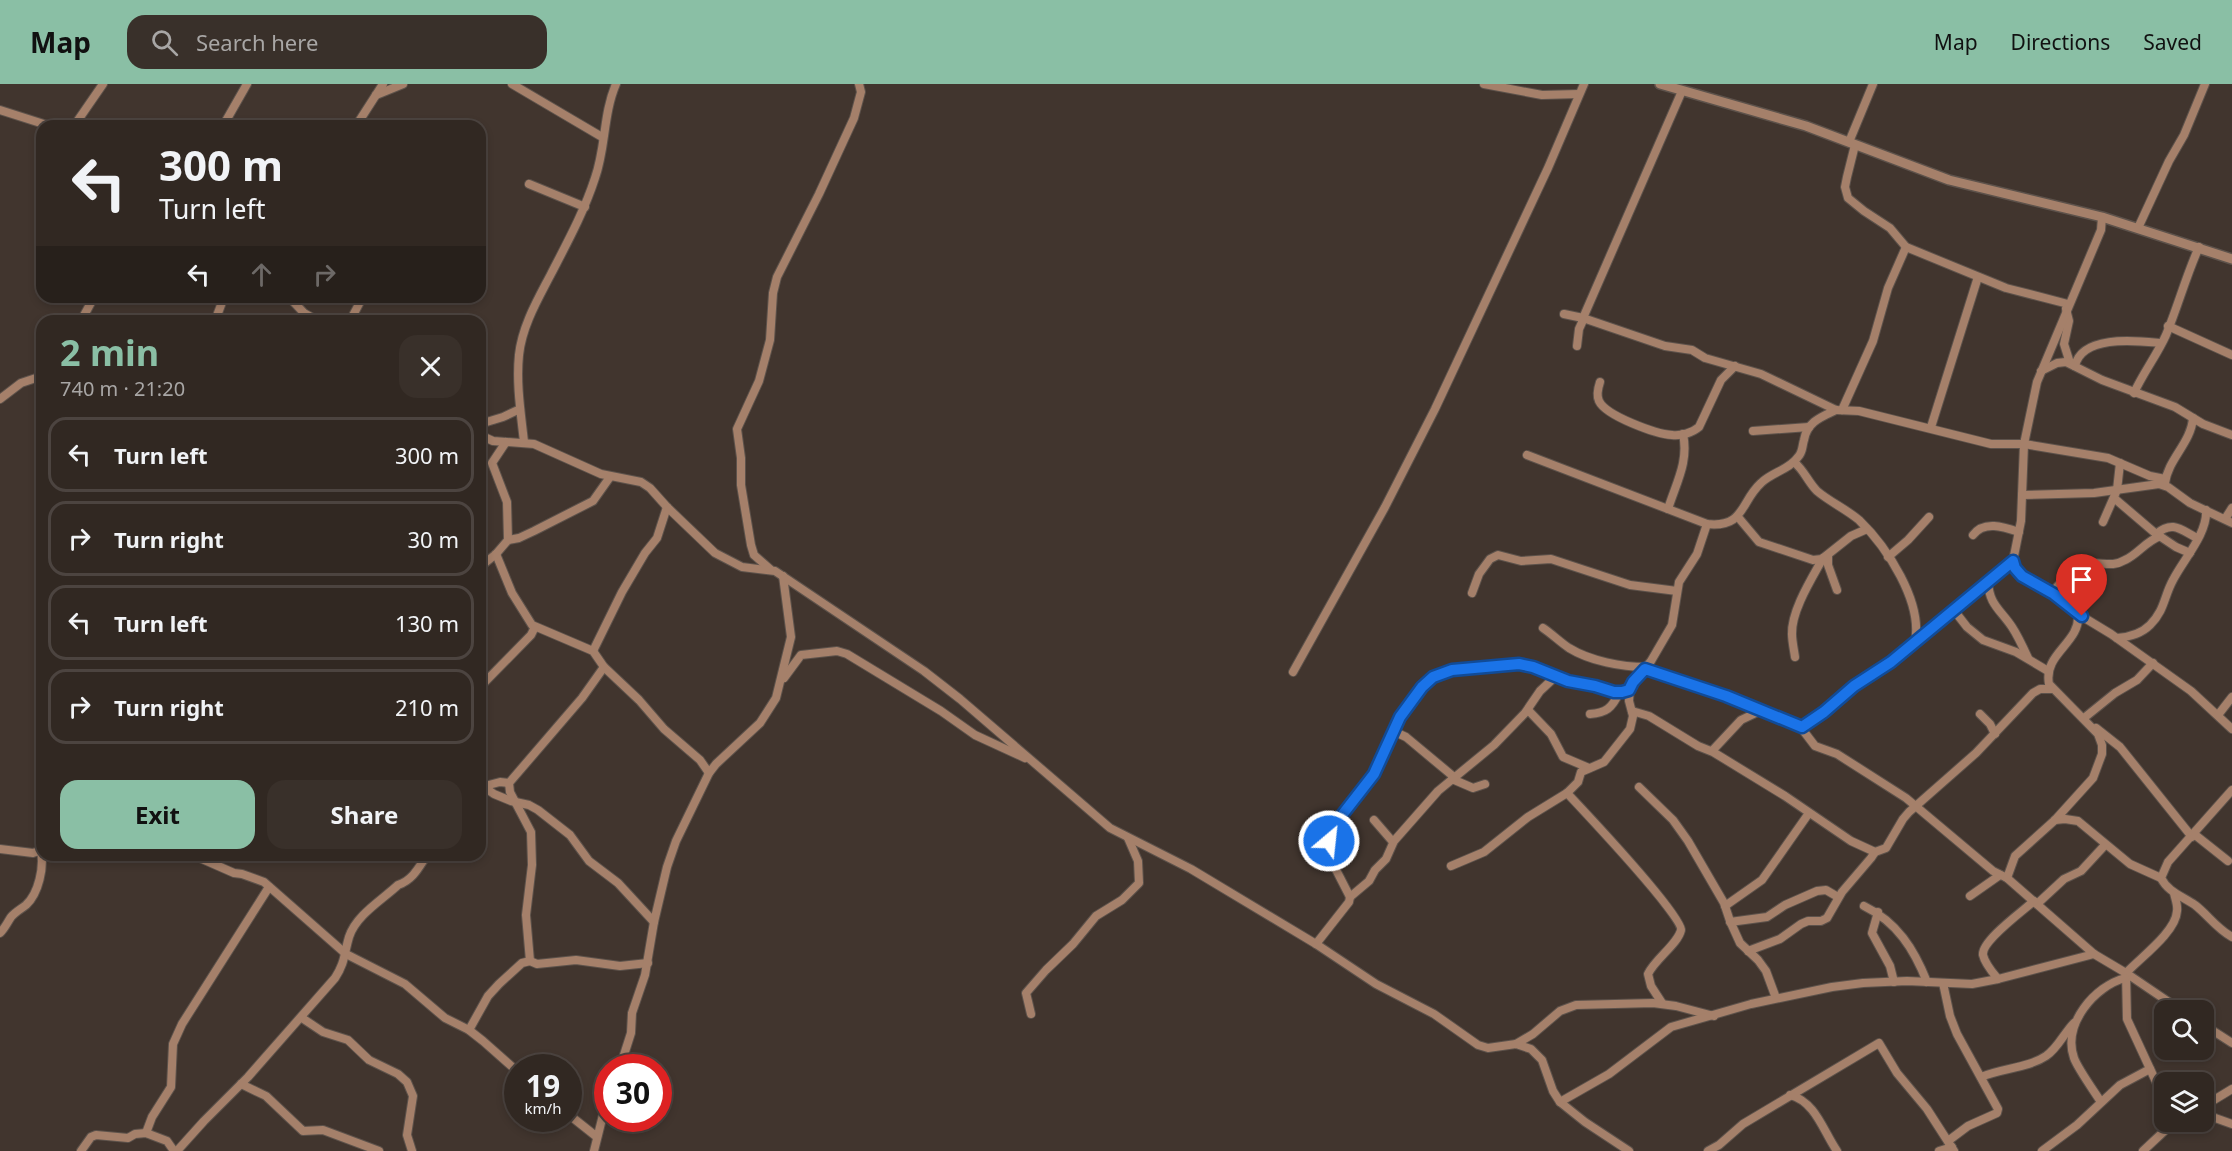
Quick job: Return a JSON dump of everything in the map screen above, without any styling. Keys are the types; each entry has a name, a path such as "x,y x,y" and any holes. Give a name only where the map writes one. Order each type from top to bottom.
{"street":[{"path":"81,120 103,84"},
{"path":"226,120 247,84"},
{"path":"360,120 383,84"},
{"path":"375,95 403,84"},
{"path":"512,84 602,137"},
{"path":"524,442 520,409 519,355 531,312 585,207 600,164 607,110 616,84"},
{"path":"859,84 860,98 854,118 777,277 773,293 770,340 759,381 737,429 741,458 741,485 754,555 770,569 924,671 1034,762 1097,818 1128,838 1191,869 1316,944 1376,984 1434,1014 1478,1045 1488,1048 1516,1044 1533,1034 1560,1011 1576,1005 1662,1004 1714,1016"},
{"path":"1484,84 1542,95 1579,94"},
{"path":"1293,672 1385,507 1435,409 1548,168 1584,84"},
{"path":"1660,84 1806,126 1948,180 2138,228 2232,259"},
{"path":"1873,84 1852,143 1845,187 1848,198 1864,212 1890,228 1906,247 1948,262 2006,288 2067,307"},
{"path":"2138,228 2169,161 2184,135 2205,84"},
{"path":"1577,346 1583,318 1682,91"},
{"path":"0,110 36,122"},
{"path":"529,184 585,207"},
{"path":"2102,218 2101,230 2041,371 2024,444 2019,532 2013,561 2015,568 2022,576 2052,593 2078,614 2153,663 2191,691 2232,729"},
{"path":"1527,455 1707,524 1718,525 1738,517 1759,484 1794,462 1801,453 1809,427 1816,419 1839,410 1873,341 1888,288 1906,247"},
{"path":"2134,393 2161,343 2199,247"},
{"path":"1931,427 1978,277"},
{"path":"291,303 309,315"},
{"path":"294,303 298,307"},
{"path":"2067,307 2069,321 2064,344 2073,364"},
{"path":"1564,314 1583,318 1673,348 1692,350 1705,358 1761,374 1839,410 1859,411 1931,427 1991,444 2024,444 2108,458 2165,482 2183,499 2226,520"},
{"path":"2168,326 2232,355"},
{"path":"2073,364 2096,345 2121,341 2161,343"},
{"path":"2041,371 2057,363 2073,364 2102,380 2175,407 2203,424 2232,435"},
{"path":"1600,382 1597,396 1599,402 1613,413 1655,431 1672,435 1683,434 1699,427 1721,380 1735,366"},
{"path":"0,399 21,383 36,377"},
{"path":"486,422 520,409"},
{"path":"2165,482 2171,465 2189,436 2193,418"},
{"path":"1753,431 1809,427"},
{"path":"1668,509 1683,470 1685,454 1683,434"},
{"path":"486,438 493,441 524,442 547,449 610,477 641,482 707,547 730,562 746,568 770,569"},
{"path":"506,442 492,463 507,502 508,540"},
{"path":"1794,462 1818,491 1850,513 1867,529 1888,557 1914,606 1917,631 1915,642"},
{"path":"2103,522 2116,494 2120,463"},
{"path":"486,562 508,540 519,538 584,506 600,492 610,477"},
{"path":"2022,495 2116,494 2165,482"},
{"path":"2116,494 2158,535 2190,553"},
{"path":"593,651 622,592 645,553 657,538 667,507"},
{"path":"2226,520 2232,508"},
{"path":"2117,638 2139,633 2151,625 2162,610 2172,581 2206,523 2206,510"},
{"path":"1738,517 1754,538 1764,544 1813,560 1826,556"},
{"path":"1888,557 1929,517"},
{"path":"2206,523 2226,520"},
{"path":"1451,866 1484,852 1528,817 1567,793 1578,782 1581,772 1604,762 1623,740 1632,726 1629,690 1646,668 1672,625 1677,591 1682,576 1697,554 1707,524"},
{"path":"1973,535 1978,528 1988,525 2019,532"},
{"path":"2052,593 2075,570 2092,563 2116,564 2127,560 2158,535 2163,528 2172,526 2197,538"},
{"path":"1796,657 1792,633 1805,588 1826,556 1851,536 1867,529"},
{"path":"496,554 518,604 528,620 535,627 593,651 604,667 664,729 700,760 709,772"},
{"path":"1472,593 1479,574 1490,559 1498,555 1521,561 1551,559 1630,585 1677,591"},
{"path":"1826,556 1837,590"},
{"path":"1802,727 1915,642 2013,561"},
{"path":"622,1054 628,1042 632,1013 648,963 654,922 676,840 709,772 760,723 776,698 782,682 791,637 783,576"},
{"path":"1988,581 1992,602 2014,630 2028,658"},
{"path":"1953,609 1967,627 1983,640 2028,658 2048,671"},
{"path":"2078,614 2076,628 2049,665 2049,684 2052,689 2120,747 2193,836 2228,861"},
{"path":"486,681 531,635 535,627"},
{"path":"1543,628 1572,650 1625,666 1646,668 1802,727 1815,746 1837,754 1917,806 2094,954 2164,1000"},
{"path":"2139,633 2137,646 2141,655"},
{"path":"782,682 801,655 837,651 858,660 975,735 1034,762"},
{"path":"2084,718 2115,693 2136,680 2153,663"},
{"path":"1350,897 1331,860 1329,849 1332,828 1374,774 1393,730 1407,706 1433,677 1446,672 1519,664 1542,670 1555,677 1618,693 1629,690"},
{"path":"530,961 526,915 532,866 531,832 510,792 509,783 582,698 604,667"},
{"path":"1316,944 1349,902 1350,897 1369,881 1375,870 1386,859 1393,842 1438,790 1494,745 1528,710 1540,691 1555,677"},
{"path":"1748,951 1780,939 1801,924 1824,920 1831,913 1838,897 1875,852 1886,848 1903,819 1995,734 2033,693 2040,689 2052,689"},
{"path":"1590,714 1608,710 1618,693"},
{"path":"2218,715 2232,697"},
{"path":"1528,710 1551,734 1563,757 1589,768"},
{"path":"1712,751 1741,720 1762,710"},
{"path":"1632,711 1648,716 1698,746 1712,751 1785,796 1851,841 1875,852"},
{"path":"1980,714 1990,724 1995,734"},
{"path":"1970,896 2004,877 2015,856 2055,820 2093,778 2102,754 2102,745 2091,724"},
{"path":"1393,730 1406,737 1453,778 1473,788 1485,784"},
{"path":"486,785 509,783"},
{"path":"1639,787 1673,820 1688,841 1725,906 1740,943 1763,966 1776,998"},
{"path":"486,789 494,794 529,805 570,835 589,861 618,883 654,922"},
{"path":"2160,878 2168,862 2232,790"},
{"path":"1567,793 1664,900 1681,923 1682,928 1676,938 1648,974 1651,986 1662,1004"},
{"path":"1725,906 1762,880 1809,813"},
{"path":"1374,820 1393,842"},
{"path":"2055,820 2076,820 2130,864 2160,878 2174,892 2198,908 2210,922 2232,937"},
{"path":"1031,1014 1026,993 1034,983 1073,944 1096,916 1122,900 1139,883 1138,861 1128,838"},
{"path":"1998,979 1984,958 1985,946 1994,935 2064,879 2081,871 2105,845"},
{"path":"0,849 36,852"},
{"path":"0,933 33,896 40,878 42,861"},
{"path":"207,861 234,873 258,879 346,954 405,984 445,1018 469,1030 504,1060"},
{"path":"81,1151 91,1137 96,1135 128,1138 135,1134 146,1134 167,1141 176,1151 242,1084 335,978 344,964 349,937 360,919 416,873 423,861"},
{"path":"146,1134 152,1117 171,1087 173,1044 182,1024 269,887"},
{"path":"1730,922 1767,917 1817,891 1826,890 1838,897"},
{"path":"1981,1077 2047,1056 2098,992 2126,976 2171,928 2177,911 2174,892"},
{"path":"1864,906 1878,912 1903,935 1927,982"},
{"path":"1878,912 1872,933 1890,966 1894,982"},
{"path":"1560,1102 1609,1074 1671,1027 1776,998 1853,984 1927,982 1972,984 2094,954"},
{"path":"469,1030 488,996 515,968 530,961 537,964 585,960 620,966 648,963"},
{"path":"2126,976 2127,1019 2154,1078"},
{"path":"1939,1151 1951,1146 1968,1126 1998,1111 1957,1034 1950,1016 1943,983"},
{"path":"302,1018 323,1032 348,1040 369,1060 398,1074 407,1082 413,1096 407,1135 412,1151"},
{"path":"2075,1022 2074,1058 2102,1102"},
{"path":"2214,1031 2232,1043"},
{"path":"1708,1151 1719,1145 1743,1124 1879,1042 1897,1073 1927,1109 1951,1146"},
{"path":"1516,1044 1531,1049 1542,1060 1553,1091 1560,1102 1585,1122 1629,1151"},
{"path":"2042,1151 2077,1125 2126,1081 2150,1069"},
{"path":"242,1084 266,1096 301,1130 323,1130 379,1151"},
{"path":"2214,1100 2232,1089"},
{"path":"1790,1095 1808,1104 1837,1151"},
{"path":"2214,1118 2232,1124"},
{"path":"582,1125 597,1137"},
{"path":"594,1151 598,1132"},
{"path":"2143,1151 2163,1132"}],"route":[{"path":"1329,841 1332,828 1374,774 1407,706 1428,681 1446,672 1519,664 1542,670 1568,681 1577,681 1618,693 1629,690 1645,669 1726,696 1802,727 1824,712 1854,686 1891,662 1936,622 2013,561 2018,573 2054,594 2082,616"}]}
